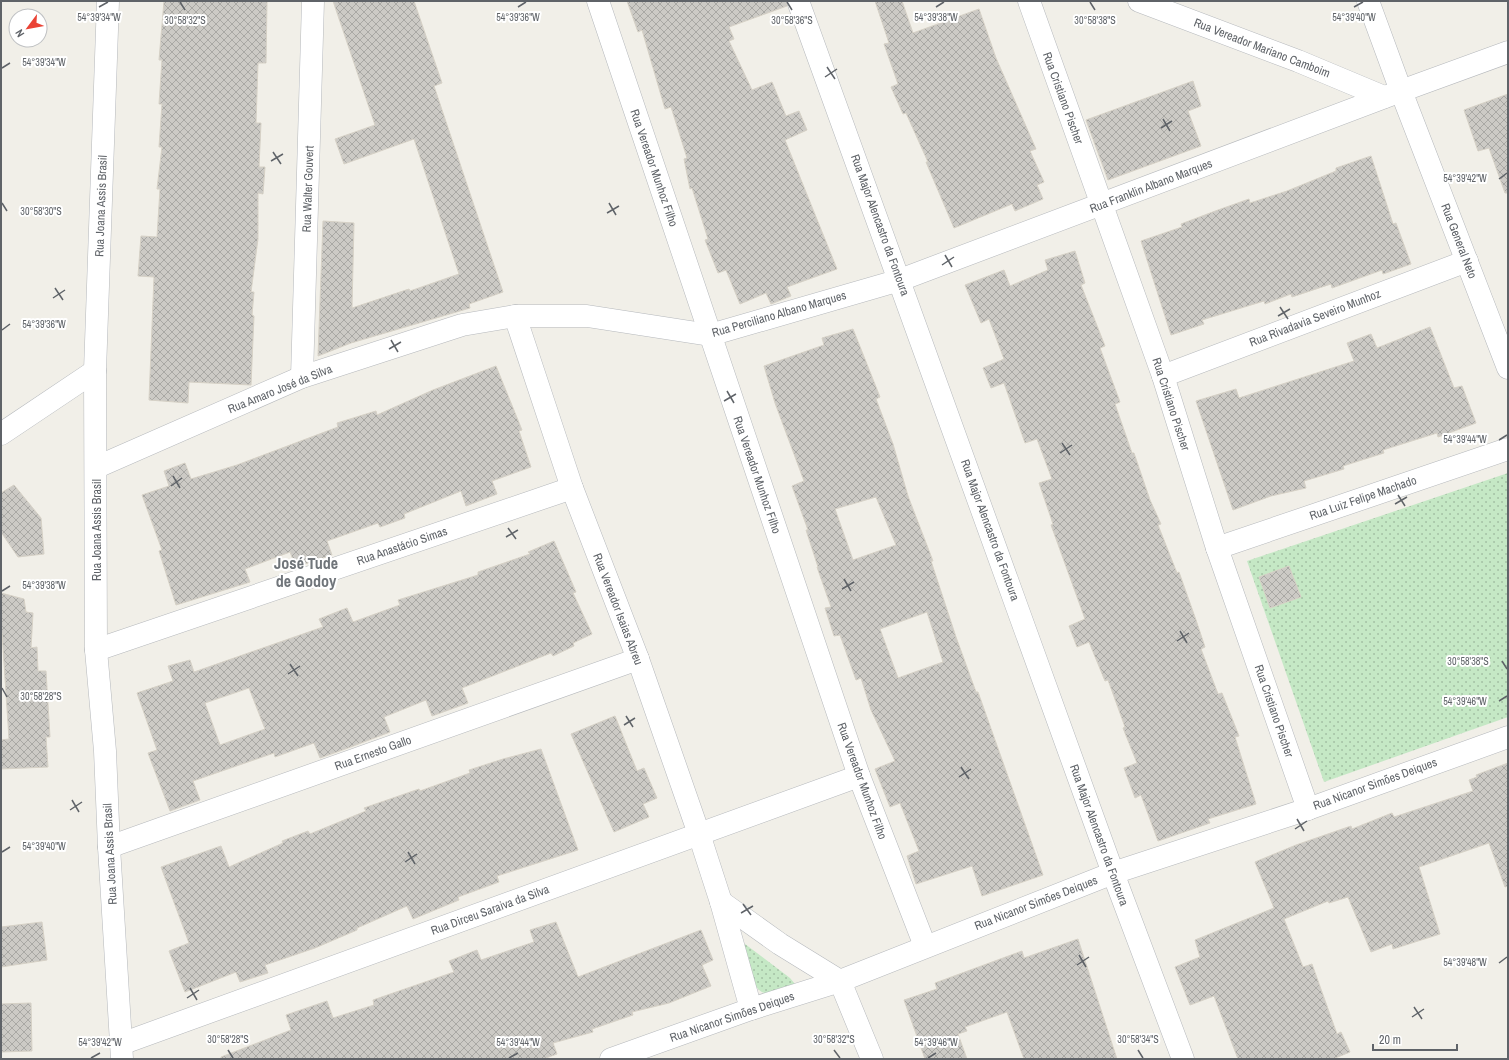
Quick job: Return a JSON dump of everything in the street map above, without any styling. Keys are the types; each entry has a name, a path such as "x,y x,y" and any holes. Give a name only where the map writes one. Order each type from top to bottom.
{"street":[{"name":"Rua Joana Assis Brasil","path":"108,1 95,371 97,467 96,650 105,751 108,847 122,1051"},
{"name":"Rua Walter Gouvert","path":"302,377 313,1"},
{"name":"Rua Vereador Munhoz Filho","path":"598,1 859,776 925,946"},
{"name":"Rua Major Alencastro da Fontoura","path":"798,1 1113,873 1183,1059"},
{"name":"Rua Cristiano Pischer","path":"1028,1 1163,376 1217,548 1308,809"},
{"name":"Rua Vereador Mariano Camboim","path":"1139,1 1298,61 1393,94"},
{"name":"Rua General Neto","path":"1368,1 1393,94 1467,261 1508,368"},
{"name":"Rua Franklin Albano Marques","path":"900,280 1508,52"},
{"name":"Rua Rivadavia Seveiro Munhoz","path":"1163,376 1467,261"},
{"name":"Rua Perciliano Albano Marques","path":"514,316 587,316 710,335 900,280"},
{"name":"Rua Amaro José da Silva","path":"97,467 302,377 462,325 514,316"},
{"name":"Rua Vereador Isaias Abreu","path":"514,316 572,488 638,659 699,834 721,902 751,1009"},
{"path":"1,434 95,371"},
{"name":"Rua Luiz Felipe Machado","path":"1217,548 1508,448"},
{"name":"Rua Anastácio Simas","path":"96,650 572,488"},
{"name":"Rua Ernesto Gallo","path":"108,847 638,659"},
{"name":"Rua Nicanor Simões Deiques","path":"611,1059 751,1009 840,981 925,946 1113,873 1308,809 1508,737"},
{"name":"Rua Dirceu Saraiva da Silva","path":"122,1051 699,834 859,776"},
{"path":"721,902 780,944 840,981 872,1059"}],"green space":[{"path":"1508,473 1508,717 1324,782 1247,561"},
{"path":"745,944 790,978 795,984 793,988 772,994 763,993 758,989 753,983 746,969 740,949"}],"building":[{"path":"164,1 267,1 266,63 258,63 256,123 261,123 259,167 265,167 263,194 258,193 258,239 251,292 254,292 252,315 254,316 251,385 189,382 188,403 149,400 154,277 138,276 141,236 157,237 160,189 157,189 162,147 159,147 162,104 159,104 162,60 159,60"},
{"path":"333,1 414,1 442,83 434,86 503,292 469,304 470,308 351,343 318,356 323,221 354,223 352,308 409,289 410,291 459,274 414,139 344,164 335,139 375,125"},
{"path":"627,1 786,1 787,6 729,27 734,39 729,41 752,90 772,82 786,116 799,111 807,130 785,140 837,269 787,287 791,296 771,304 766,293 740,304 726,270 718,273 705,240 708,239 692,188 690,189 684,159 687,158 671,107 665,109 642,30 638,32"},
{"path":"875,1 902,1 913,33 979,9 996,58 1036,149 1030,151 1044,182 1037,185 1043,199 1015,211 1012,204 954,228 926,162 928,162 906,113 903,114 891,87 898,84 884,44 889,43"},
{"path":"1193,81 1201,106 1188,111 1201,146 1108,180 1086,120"},
{"path":"1508,94 1508,193 1505,193 1489,148 1478,151 1464,110"},
{"path":"1371,156 1393,224 1396,223 1411,264 1383,274 1382,270 1332,288 1331,284 1292,297 1291,294 1265,304 1264,301 1202,320 1204,324 1171,335 1141,241 1182,227 1181,224 1249,199 1250,203 1287,191 1336,171 1336,168"},
{"path":"1075,251 1085,283 1081,285 1105,346 1100,348 1120,402 1115,404 1150,500 1161,524 1158,525 1177,573 1179,572 1196,620 1205,647 1201,649 1218,694 1222,693 1239,736 1235,737 1256,804 1208,819 1210,823 1158,841 1141,795 1135,798 1124,768 1137,763 1123,728 1125,727 1108,680 1105,681 1089,642 1077,647 1069,626 1085,619 1051,525 1053,524 1039,483 1052,479 1037,439 1025,443 1004,383 991,388 983,368 1004,359 989,319 981,323 965,285 1004,270 1010,286 1048,270 1045,260"},
{"path":"1430,327 1454,388 1462,386 1476,423 1438,437 1437,433 1383,450 1384,453 1343,466 1344,469 1304,481 1306,488 1271,496 1233,510 1196,401 1236,389 1239,398 1354,361 1347,343 1371,334 1377,348"},
{"path":"853,329 880,397 876,399 893,444 908,496 933,561 931,561 956,637 976,692 978,692 1043,875 982,896 972,866 916,884 907,856 919,851 900,803 890,807 875,769 895,761 871,710 861,678 856,680 840,635 834,636 825,608 831,607 806,530 808,530 792,486 804,481 775,403 764,366 824,345 822,338","holes":["876,497 896,545 853,560 835,509","927,612 943,662 898,678 880,629"]},
{"path":"496,366 522,430 519,431 531,467 492,481 497,494 466,506 461,491 404,514 405,518 380,527 378,523 327,541 332,555 296,567 290,552 245,569 250,582 176,605 159,551 162,550 142,495 169,486 164,471 185,463 191,479 237,465 338,427 337,423 376,411 377,415 433,390"},
{"path":"14,485 41,518 44,554 18,557 1,532 1,493"},
{"path":"554,541 576,592 573,593 592,634 573,643 574,646 553,656 551,653 462,688 468,703 432,716 426,700 384,717 390,732 348,748 320,758 314,743 275,757 274,753 193,781 200,800 170,811 148,753 157,750 137,693 173,681 168,666 190,660 194,672 323,627 319,619 347,608 353,622 400,605 398,600 478,575 478,572 530,554 528,552","holes":["249,688 265,729 220,745 205,703"]},
{"path":"1289,566 1301,597 1270,608 1259,577"},
{"path":"1,593 24,599 26,612 33,613 31,648 37,647 38,671 46,671 50,737 46,737 48,767 1,769 1,740 9,739 1,633"},
{"path":"615,716 637,771 644,768 657,798 643,804 649,817 614,832 571,734"},
{"path":"541,749 578,850 497,876 499,882 458,897 459,900 413,919 407,906 315,948 265,965 268,973 240,982 236,972 185,992 169,951 189,943 161,867 221,846 229,867 283,843 282,841 308,831 310,834 366,811 364,808 419,789 420,791 470,773 469,770"},
{"path":"1508,763 1508,886 1505,887 1489,843 1419,867 1440,934 1393,949 1392,944 1371,952 1348,897 1329,903 1328,901 1284,919 1303,967 1312,964 1337,1034 1341,1032 1350,1052 1333,1059 1238,1059 1214,996 1190,1005 1175,967 1200,957 1195,940 1274,908 1255,862 1296,845 1351,826 1352,829 1392,813 1394,817 1473,791 1469,780 1477,777 1476,775"},
{"path":"42,922 47,960 1,967 1,927"},
{"path":"556,922 578,977 701,930 713,960 702,965 711,986 669,1003 632,1012 633,1015 592,1029 593,1032 553,1043 557,1054 543,1059 221,1059 221,1057 291,1030 286,1015 327,1001 333,1018 374,1005 373,1000 454,972 449,961 477,950 481,960 534,942 530,930"},
{"path":"1078,939 1117,1059 1024,1059 1007,1012 965,1027 967,1031 958,1034 967,1059 925,1059 904,1000 937,989 935,983 1022,951 1024,958"},
{"path":"31,1003 32,1051 1,1052 1,1004"}],"district":[{"name":"José Tude de Godoy","path":"306,572"}]}
